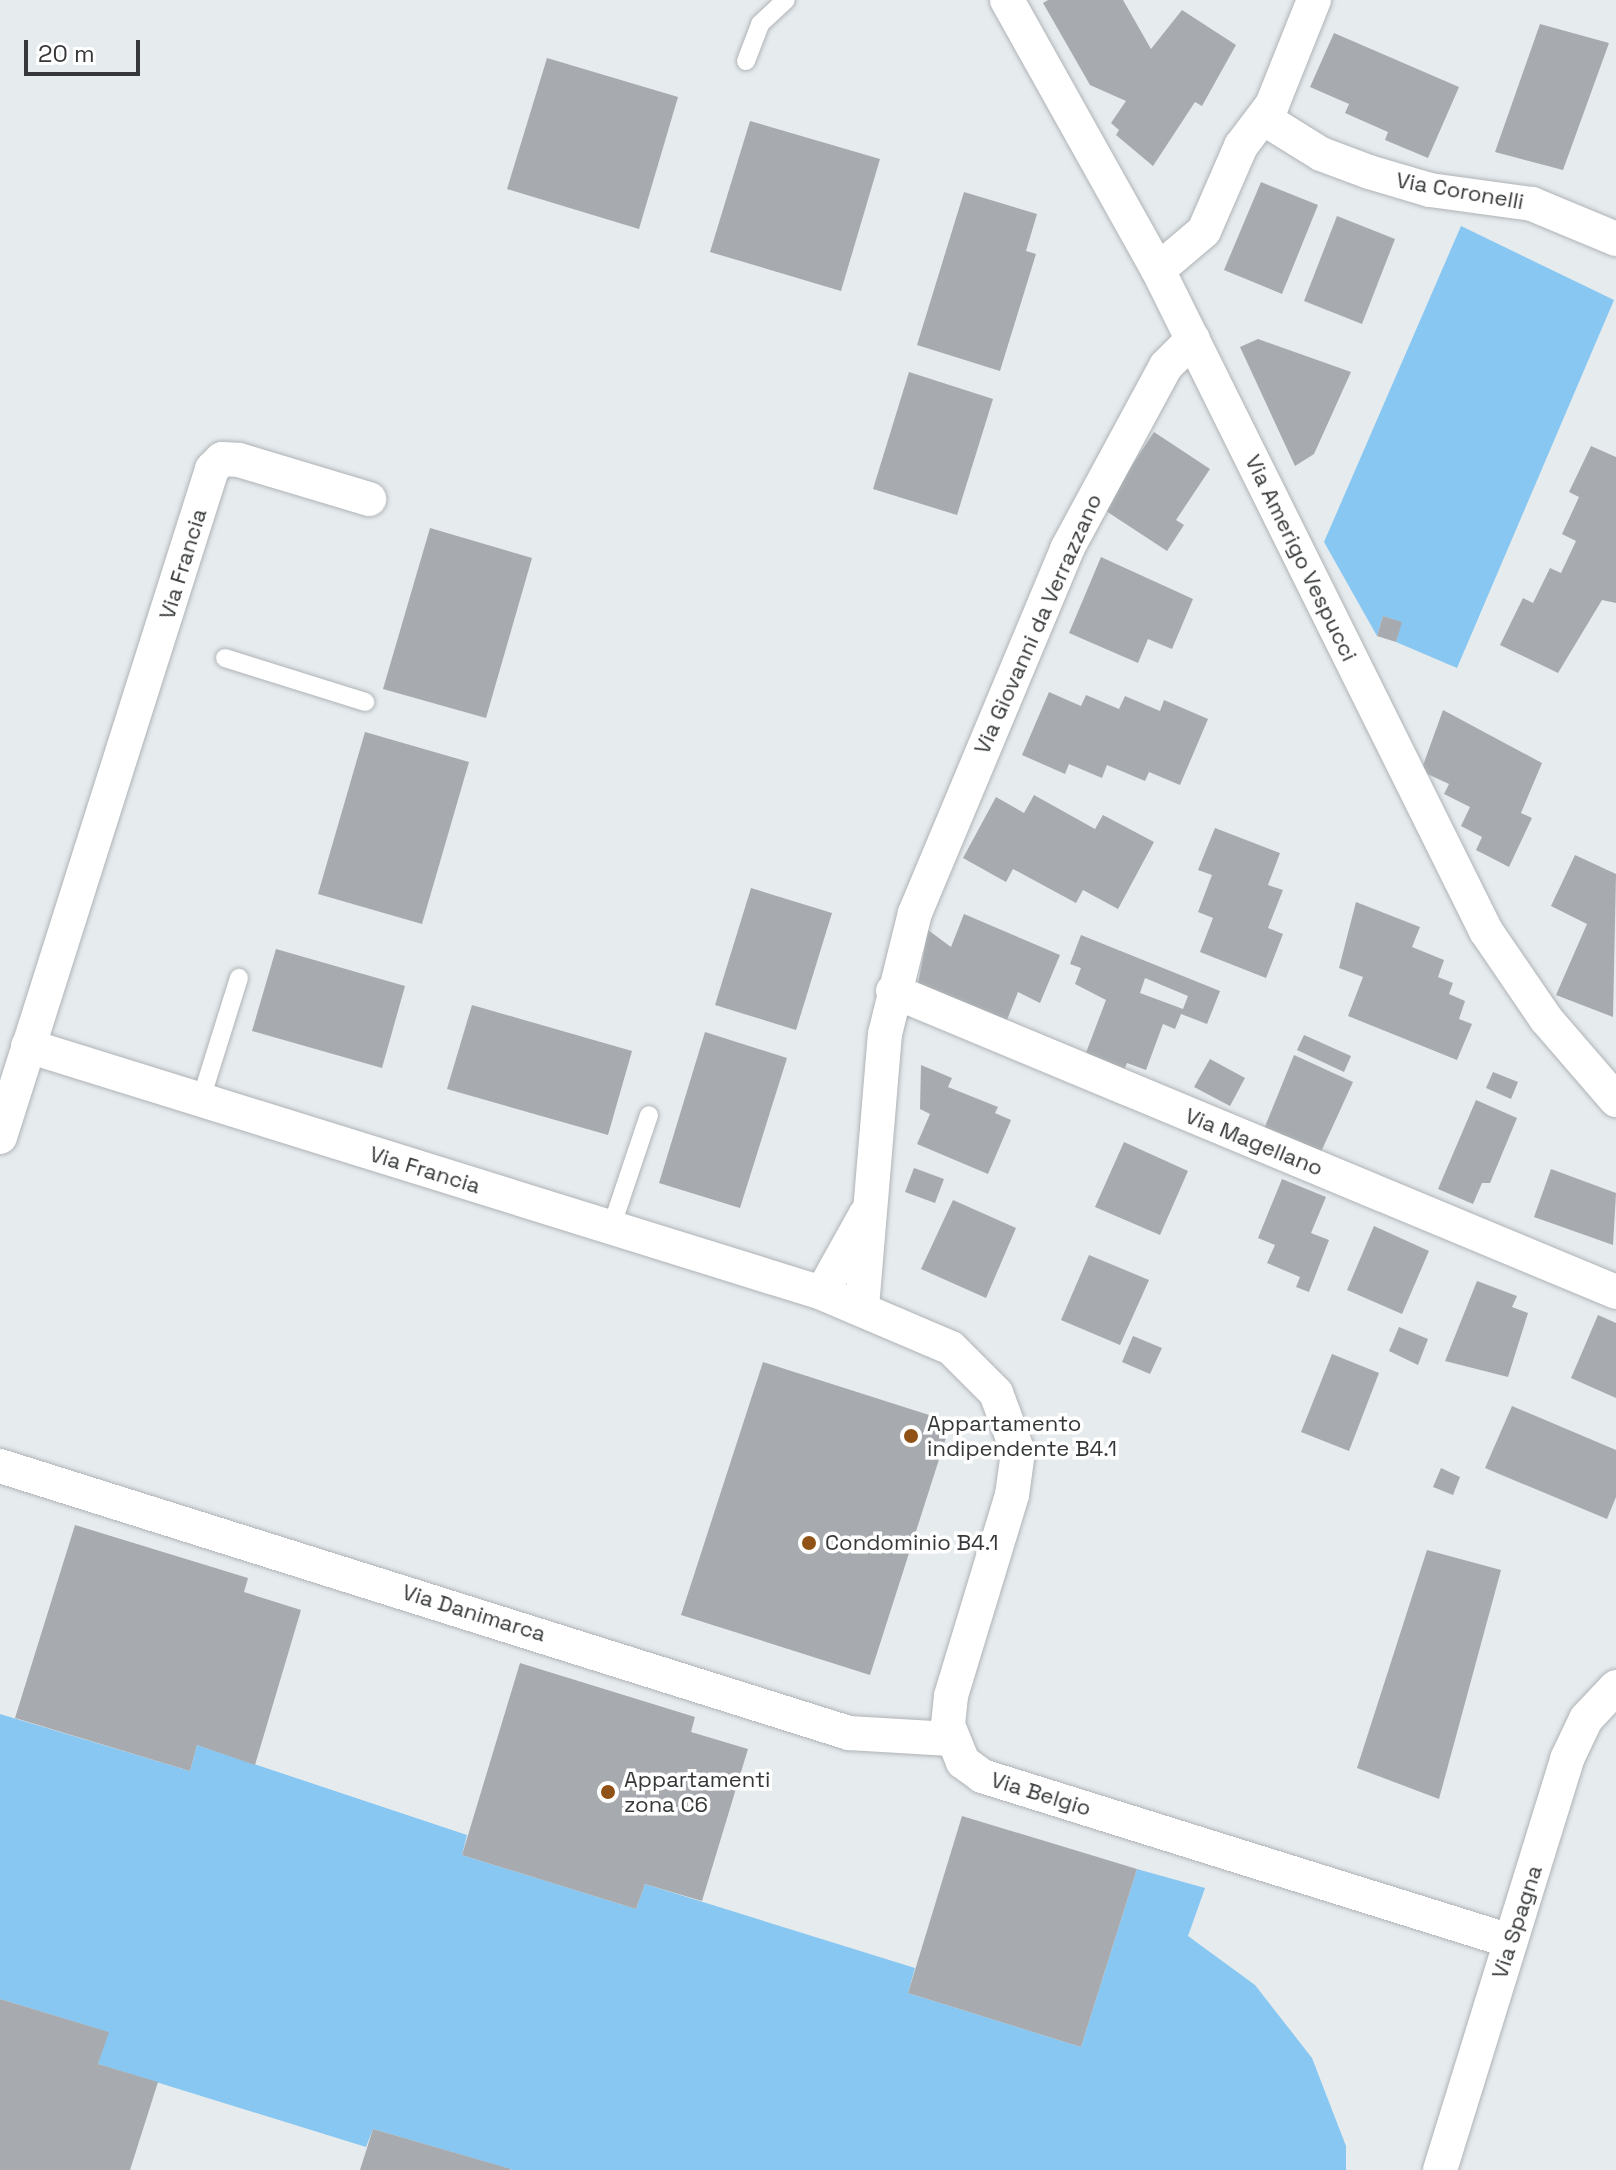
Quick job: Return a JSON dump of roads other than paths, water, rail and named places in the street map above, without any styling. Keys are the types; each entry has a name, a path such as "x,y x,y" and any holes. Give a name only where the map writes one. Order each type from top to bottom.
{"street":[{"name":"Via Amerigo Vespucci","path":"1007,0 1158,270 1486,931 1546,1019 1616,1100"},
{"path":"1158,270 1204,231 1241,146 1263,118 1314,0"},
{"name":"Via Coronelli","path":"1263,118 1321,154 1369,172 1430,190 1532,204 1616,239"},
{"name":"Via Giovanni da Verrazzano","path":"893,991 927,880 1067,549 1166,366 1193,339"},
{"name":"Via Francia","path":"0,1137 212,469 222,459 239,460 369,499"},
{"path":"893,991 866,1214 862,1307 968,1360 1006,1410 1018,1452 1012,1495 951,1696 950,1739"},
{"name":"Via Magellano","path":"893,991 1616,1292"},
{"name":"Via Francia","path":"28,1046 862,1307"},
{"path":"822,1293 866,1214"},
{"name":"Via Danimarca","path":"0,1466 849,1733 950,1739"},
{"name":"Via Spagna","path":"1440,2170 1574,1742 1616,1687"},
{"name":"Via Belgio","path":"950,1739 963,1762 982,1776 1510,1941"}],"lane":[{"path":"746,61 760,24 786,0"},
{"path":"225,658 365,702"},
{"path":"201,1099 239,978"},
{"path":"611,1228 649,1115"}],"place":[{"name":"Appartamento indipendente B4.1","path":"911,1436"},
{"name":"Condominio B4.1","path":"809,1543"},
{"name":"Appartamenti zona C6","path":"608,1792"}]}
